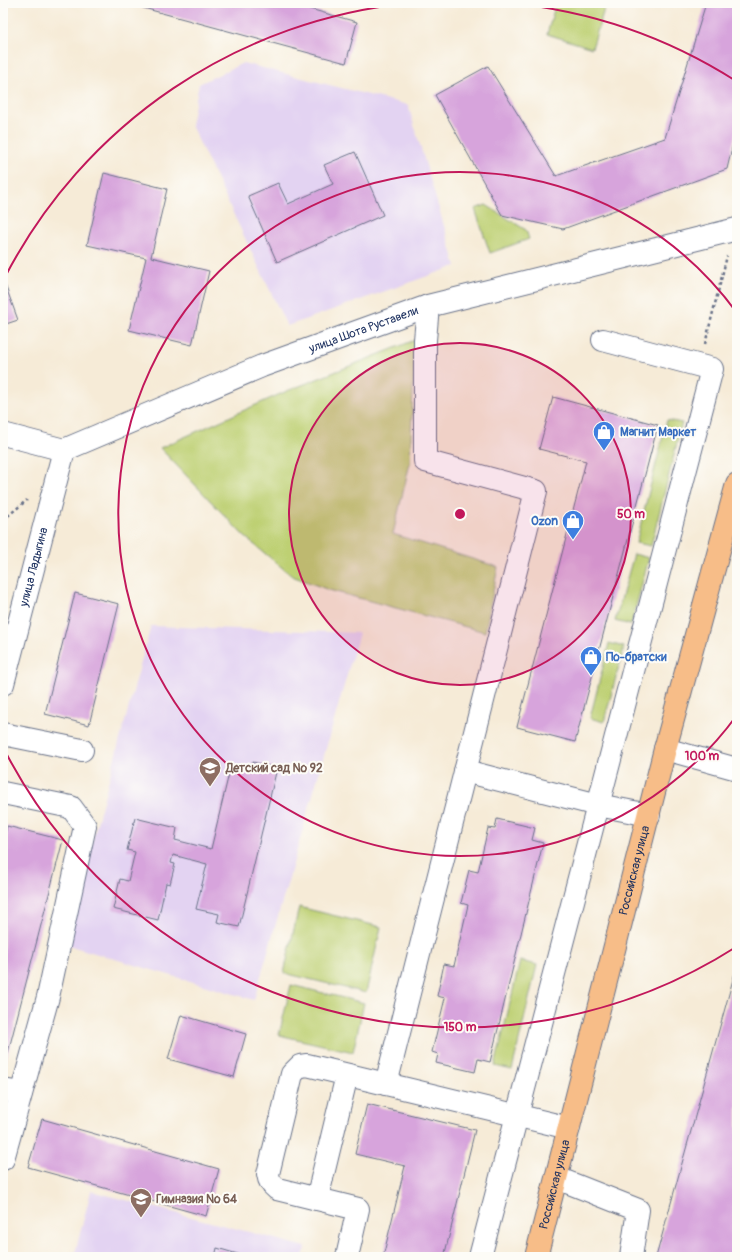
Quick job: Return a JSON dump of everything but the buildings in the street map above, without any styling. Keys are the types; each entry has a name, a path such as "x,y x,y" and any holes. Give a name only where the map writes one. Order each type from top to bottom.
{"main road":[{"name":"Российская улица","path":"536,1257 665,749 737,484"}],"street":[{"name":"улица Шота Руставели","path":"64,450 262,366 428,306 737,229"},
{"path":"386,1084 536,491 425,461 425,340 428,306"},
{"path":"480,1257 712,369 604,340"},
{"path":"3,434 64,450"},
{"name":"улица Ладыгина","path":"3,684 64,450"},
{"path":"3,734 82,750"},
{"path":"665,749 737,769"},
{"path":"465,771 598,805 649,815"},
{"path":"3,793 71,807 85,826 48,997 12,1092 3,1159"},
{"path":"347,1257 358,1209 277,1189 271,1184 269,1179 268,1174 292,1074 300,1066 307,1065 569,1128"},
{"path":"317,1199 347,1075"},
{"path":"557,1178 638,1210 631,1257"}],"path":[{"path":"700,366 727,256"}],"shaded area":[{"path":"243,63 408,105 456,266 287,326 191,125 199,84"},
{"name":"Детский сад № 92","path":"151,626 359,633 254,1000 64,944"},
{"name":"Гимназия № 64","path":"91,1191 306,1247 303,1257 74,1257"}],"green space":[{"path":"556,3 606,3 592,48 547,34"},
{"path":"486,205 526,230 529,239 490,253 475,209"},
{"path":"415,340 410,463 393,534 498,567 485,632 329,590 292,576 244,536 160,448 287,391"},
{"path":"667,420 682,423 651,546 636,543"},
{"path":"634,554 649,558 631,625 615,621"},
{"path":"609,643 624,647 604,722 590,718"},
{"path":"299,907 381,927 366,993 284,973"},
{"path":"520,961 537,965 512,1070 495,1066"},
{"path":"291,985 364,1003 353,1052 279,1035"}],"place":[{"name":"Магнит Маркет","path":"604,452"},
{"name":"Ozon","path":"573,540"},
{"name":"По-братски","path":"591,676"},
{"name":"Детский сад № 92","path":"210,788"},
{"name":"Гимназия № 64","path":"141,1218"}]}
